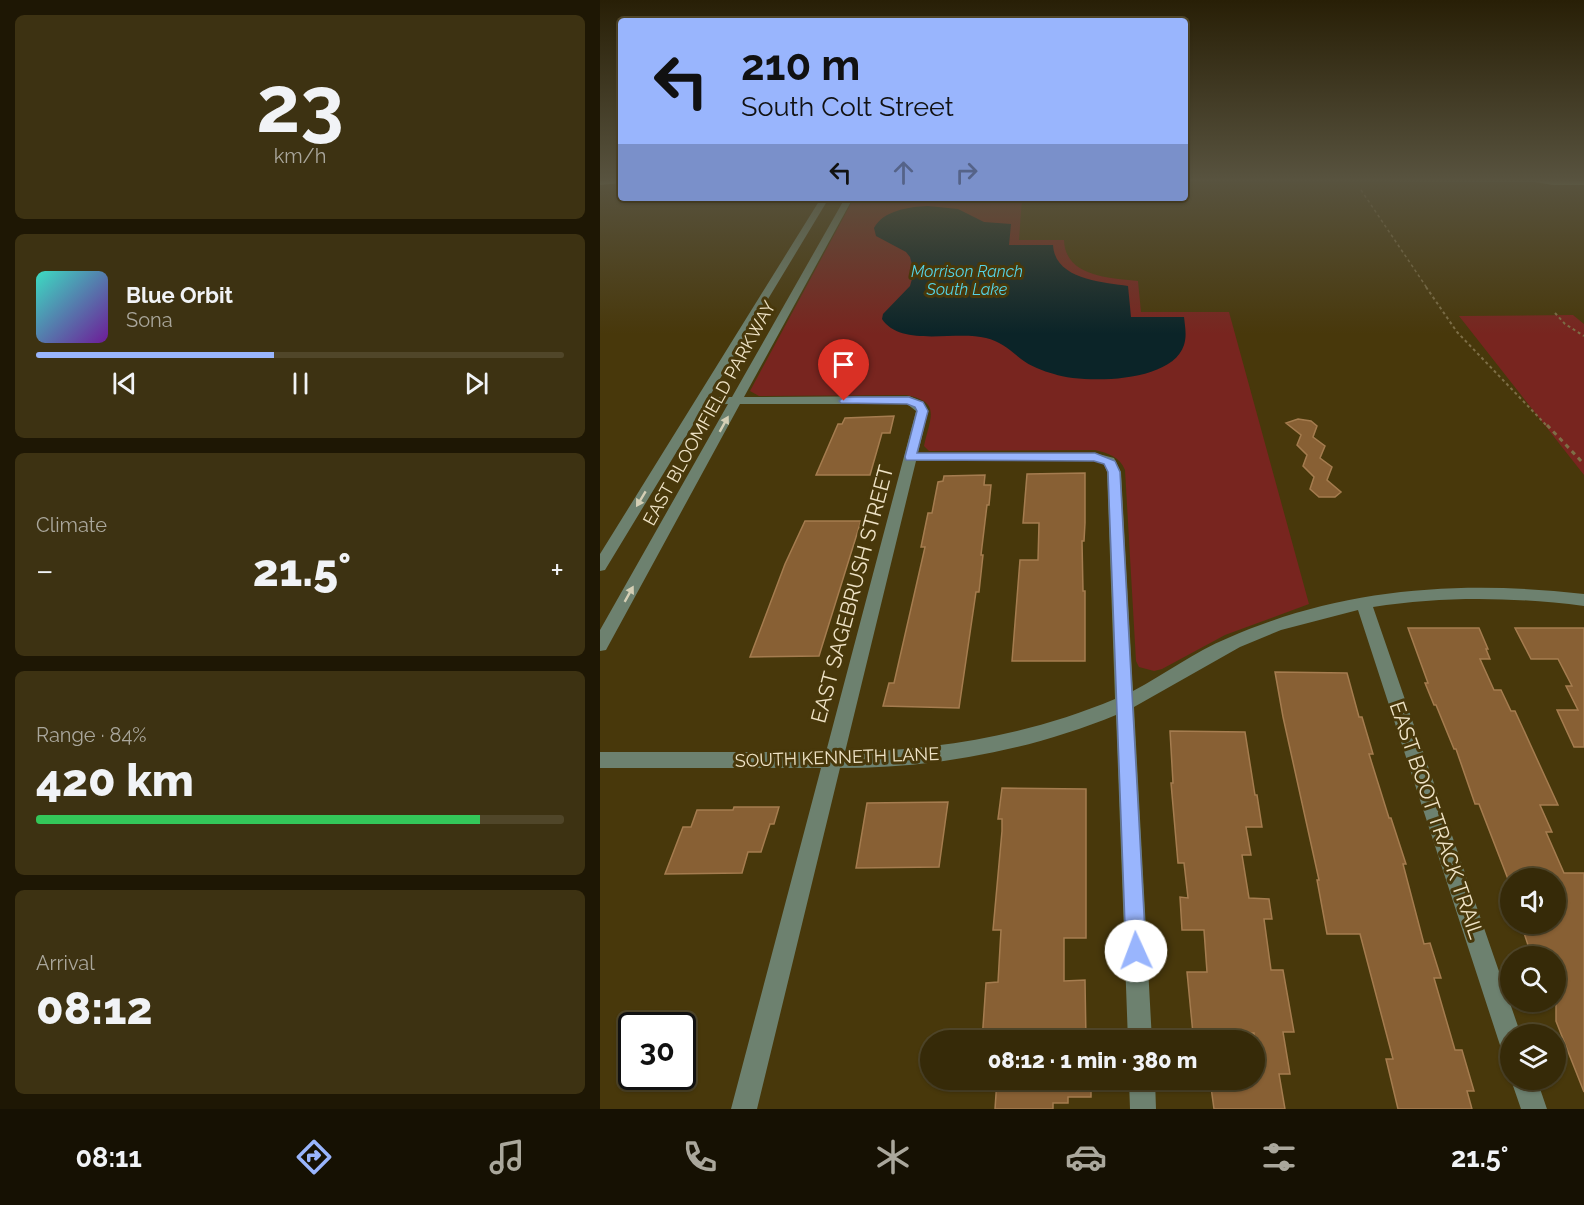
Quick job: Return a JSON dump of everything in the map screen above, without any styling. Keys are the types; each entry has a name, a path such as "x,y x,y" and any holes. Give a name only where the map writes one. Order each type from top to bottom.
{"street":[{"name":"EAST BLOOMFIELD PARKWAY","path":"600,566 805,231"},
{"name":"EAST BLOOMFIELD PARKWAY","path":"600,645 831,231"},
{"name":"EAST SAGEBRUSH STREET","path":"737,401 909,400 919,405 922,411 744,1109"},
{"path":"700,402 737,401"},
{"path":"910,457 1095,457 1109,461 1114,472 1140,1030"},
{"name":"SOUTH KENNETH LANE","path":"600,760 832,760 904,758 948,753 995,744 1125,704 1232,643 1273,626 1363,602 1435,593 1486,592 1584,600"},
{"name":"EAST BOOT TRACK TRAIL","path":"1363,602 1505,1024"},
{"path":"1142,1090 1143,1109"},
{"path":"1527,1090 1534,1109"}],"path":[{"path":"1389,231 1457,332 1584,464"},
{"path":"1555,313 1565,324 1584,336"}],"shaded area":[{"path":"836,231 1020,231 1019,240 1064,240 1066,252 1072,262 1080,268 1115,279 1138,281 1141,312 1229,312 1309,604 1225,635 1162,669 1154,671 1139,667 1136,661 1125,470 1117,459 1095,450 929,451 924,446 931,412 925,402 917,398 906,395 759,396 750,391"},
{"path":"1573,315 1584,324 1584,475 1459,316"}],"water":[{"name":"Morrison Ranch South Lake","path":"875,231 1010,231 1009,245 1053,245 1056,257 1062,266 1071,272 1094,280 1128,286 1131,317 1184,317 1186,335 1184,345 1176,358 1163,367 1146,374 1126,378 1085,379 1050,373 1037,368 991,339 974,336 915,336 902,333 891,328 882,319 883,314 910,286 914,272 910,257 906,252 876,236"}],"building":[{"path":"894,416 890,433 882,433 870,475 816,475 838,424 842,424 845,418"},
{"path":"1298,419 1311,421 1317,426 1313,437 1325,446 1320,458 1332,467 1327,480 1341,492 1335,497 1319,497 1310,489 1314,477 1303,466 1307,455 1297,445 1301,435 1286,423"},
{"path":"1085,473 1085,523 1084,541 1082,541 1085,661 1012,661 1020,560 1038,560 1039,523 1023,523 1027,474"},
{"path":"985,475 984,485 991,485 989,505 987,505 981,555 983,555 979,592 976,592 959,708 883,706 889,683 894,683 925,547 921,547 928,513 932,513 938,482 943,481 944,476"},
{"path":"805,521 861,521 819,656 750,657 785,564"},
{"path":"1408,628 1479,628 1490,659 1480,659 1494,690 1501,690 1511,711 1515,711 1558,805 1540,805 1552,832 1546,832 1562,868 1504,868 1479,804 1475,804 1456,749 1454,749 1425,683 1428,683"},
{"path":"1515,628 1584,628 1584,747 1574,747 1557,710 1578,710 1566,686 1572,686 1558,659 1531,659"},
{"path":"1275,672 1347,673 1359,717 1362,717 1373,754 1369,754 1406,864 1403,864 1424,944 1430,943 1441,978 1434,978 1455,1050 1462,1050 1474,1091 1467,1091 1472,1109 1398,1109 1386,1059 1393,1059 1360,934 1327,934 1317,880 1319,880"},
{"path":"1170,731 1245,732 1262,827 1246,827 1251,855 1242,855 1249,898 1269,899 1272,919 1264,919 1271,970 1283,970 1294,1032 1283,1032 1290,1074 1279,1074 1285,1109 1214,1109 1211,1090 1265,1090 1265,1030 1193,1030 1187,972 1207,972 1204,930 1182,930 1180,897 1188,898 1184,863 1178,863 1171,783 1173,783"},
{"path":"1002,788 1086,789 1086,938 1064,938 1064,981 1085,980 1086,1030 983,1030 986,983 998,982 1001,930 993,930 1002,831 1002,819 998,819"},
{"path":"948,802 939,867 856,868 867,803"},
{"path":"734,807 779,807 774,824 770,824 761,852 748,852 742,873 665,874 683,827 691,827 697,810 733,810"},
{"path":"1566,873 1584,873 1584,1092 1566,1046 1566,1024 1557,1024 1556,1021 1556,1012 1566,1012 1566,946 1528,946 1524,934 1566,934"},
{"path":"996,1090 1091,1090 1091,1097 1068,1097 1068,1103 1053,1103 1053,1109 995,1109"}],"route":[{"path":"844,401 909,400 919,405 922,411 910,457 1095,457 1109,461 1114,472 1136,951"}]}
